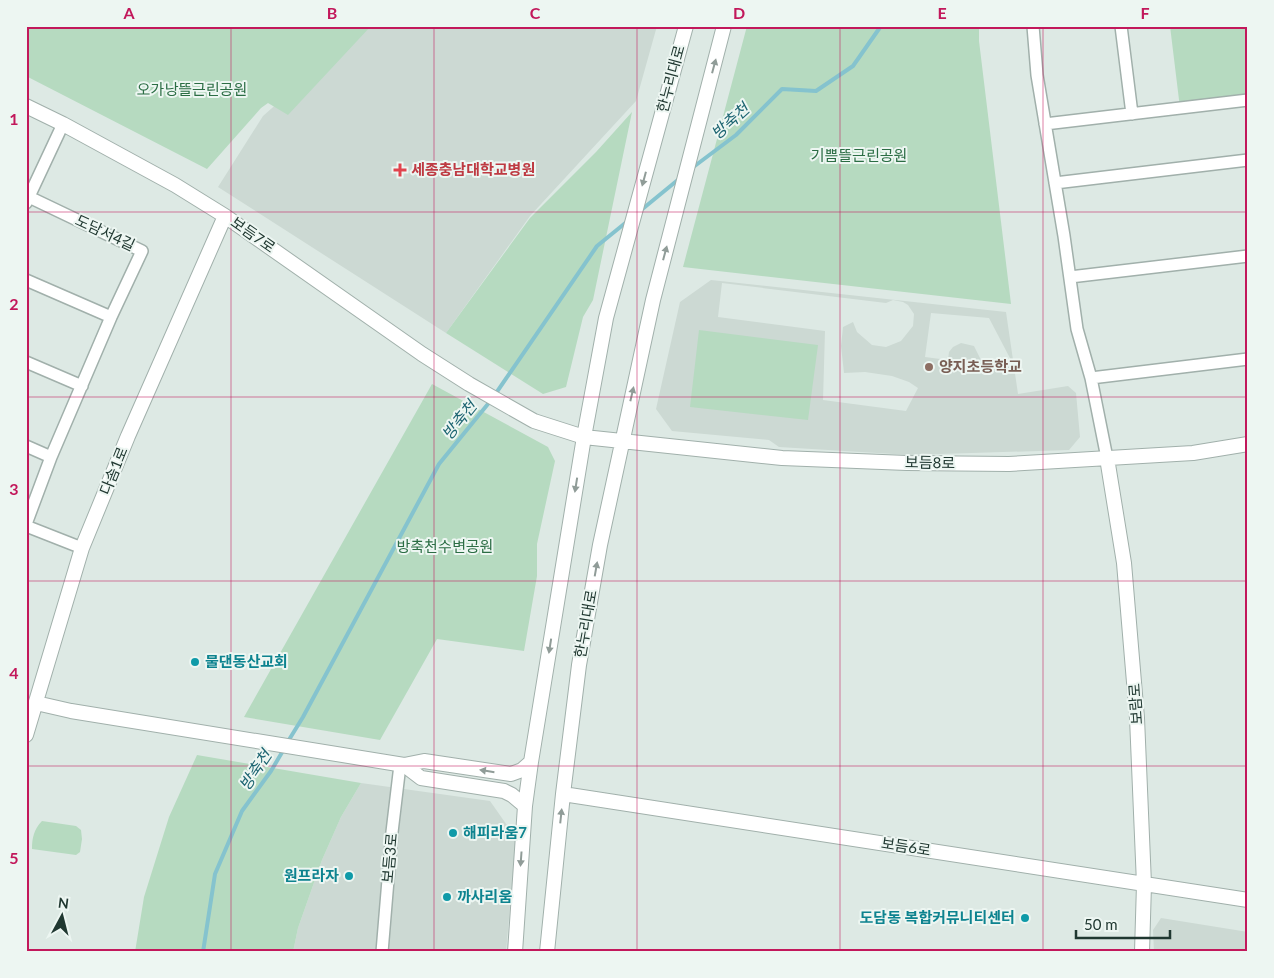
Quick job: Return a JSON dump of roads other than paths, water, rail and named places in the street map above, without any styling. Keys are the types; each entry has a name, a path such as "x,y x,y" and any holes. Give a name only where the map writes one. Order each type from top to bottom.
{"street":[{"name":"한누리대로","path":"584,437 606,318 686,26"},
{"name":"한누리대로","path":"547,952 563,794 579,665 616,441 724,26"},
{"path":"1033,26 1037,75 1078,329 1091,378 1107,458"},
{"path":"1121,26 1132,114"},
{"path":"1045,124 1248,100"},
{"name":"보듬7로","path":"26,106 175,185 225,216 422,354 469,384 534,422 584,437"},
{"name":"도담서4길","path":"63,124 28,200 142,250 51,456 26,525 82,548"},
{"path":"1055,183 1248,160"},
{"name":"다솜1로","path":"26,736 82,548 131,429 225,216"},
{"path":"1070,277 1248,256"},
{"path":"26,280 111,318"},
{"path":"1091,378 1248,358"},
{"path":"26,362 82,386"},
{"path":"515,952 525,806 584,437 616,441"},
{"name":"보듬8로","path":"616,441 794,459 1009,464 1193,453 1248,444"},
{"path":"26,446 51,456"},
{"name":"보람로","path":"1107,458 1124,563 1138,718 1144,884 1142,952"},
{"path":"36,703 71,711 402,765 424,761 511,774 522,770 531,762"},
{"path":"402,765 421,778 504,791 525,806"},
{"name":"보듬3로","path":"382,952 392,832 402,765"},
{"name":"보듬6로","path":"563,794 1248,900"}],"waterway":[{"name":"방축천","path":"692,168 736,135 782,89 816,91 853,66 881,26"},
{"name":"방축천","path":"640,211 679,179"},
{"name":"방축천","path":"287,743 303,717 439,464 492,399 597,246 629,220"},
{"name":"방축천","path":"203,952 215,874 242,811 271,771 284,749"}],"place":[{"name":"세종충남대학교병원","path":"400,170"},
{"name":"양지초등학교","path":"929,367"},
{"name":"물댄동산교회","path":"195,662"},
{"name":"해피라움7","path":"453,833"},
{"name":"원프라자","path":"349,876"},
{"name":"까사리움","path":"447,897"},
{"name":"도담동 복합커뮤니티센터","path":"1025,918"}],"park label":[{"name":"오가낭뜰근린공원","path":"192,90"},
{"name":"기쁨뜰근린공원","path":"859,156"},
{"name":"방축천수변공원","path":"445,547"}]}
